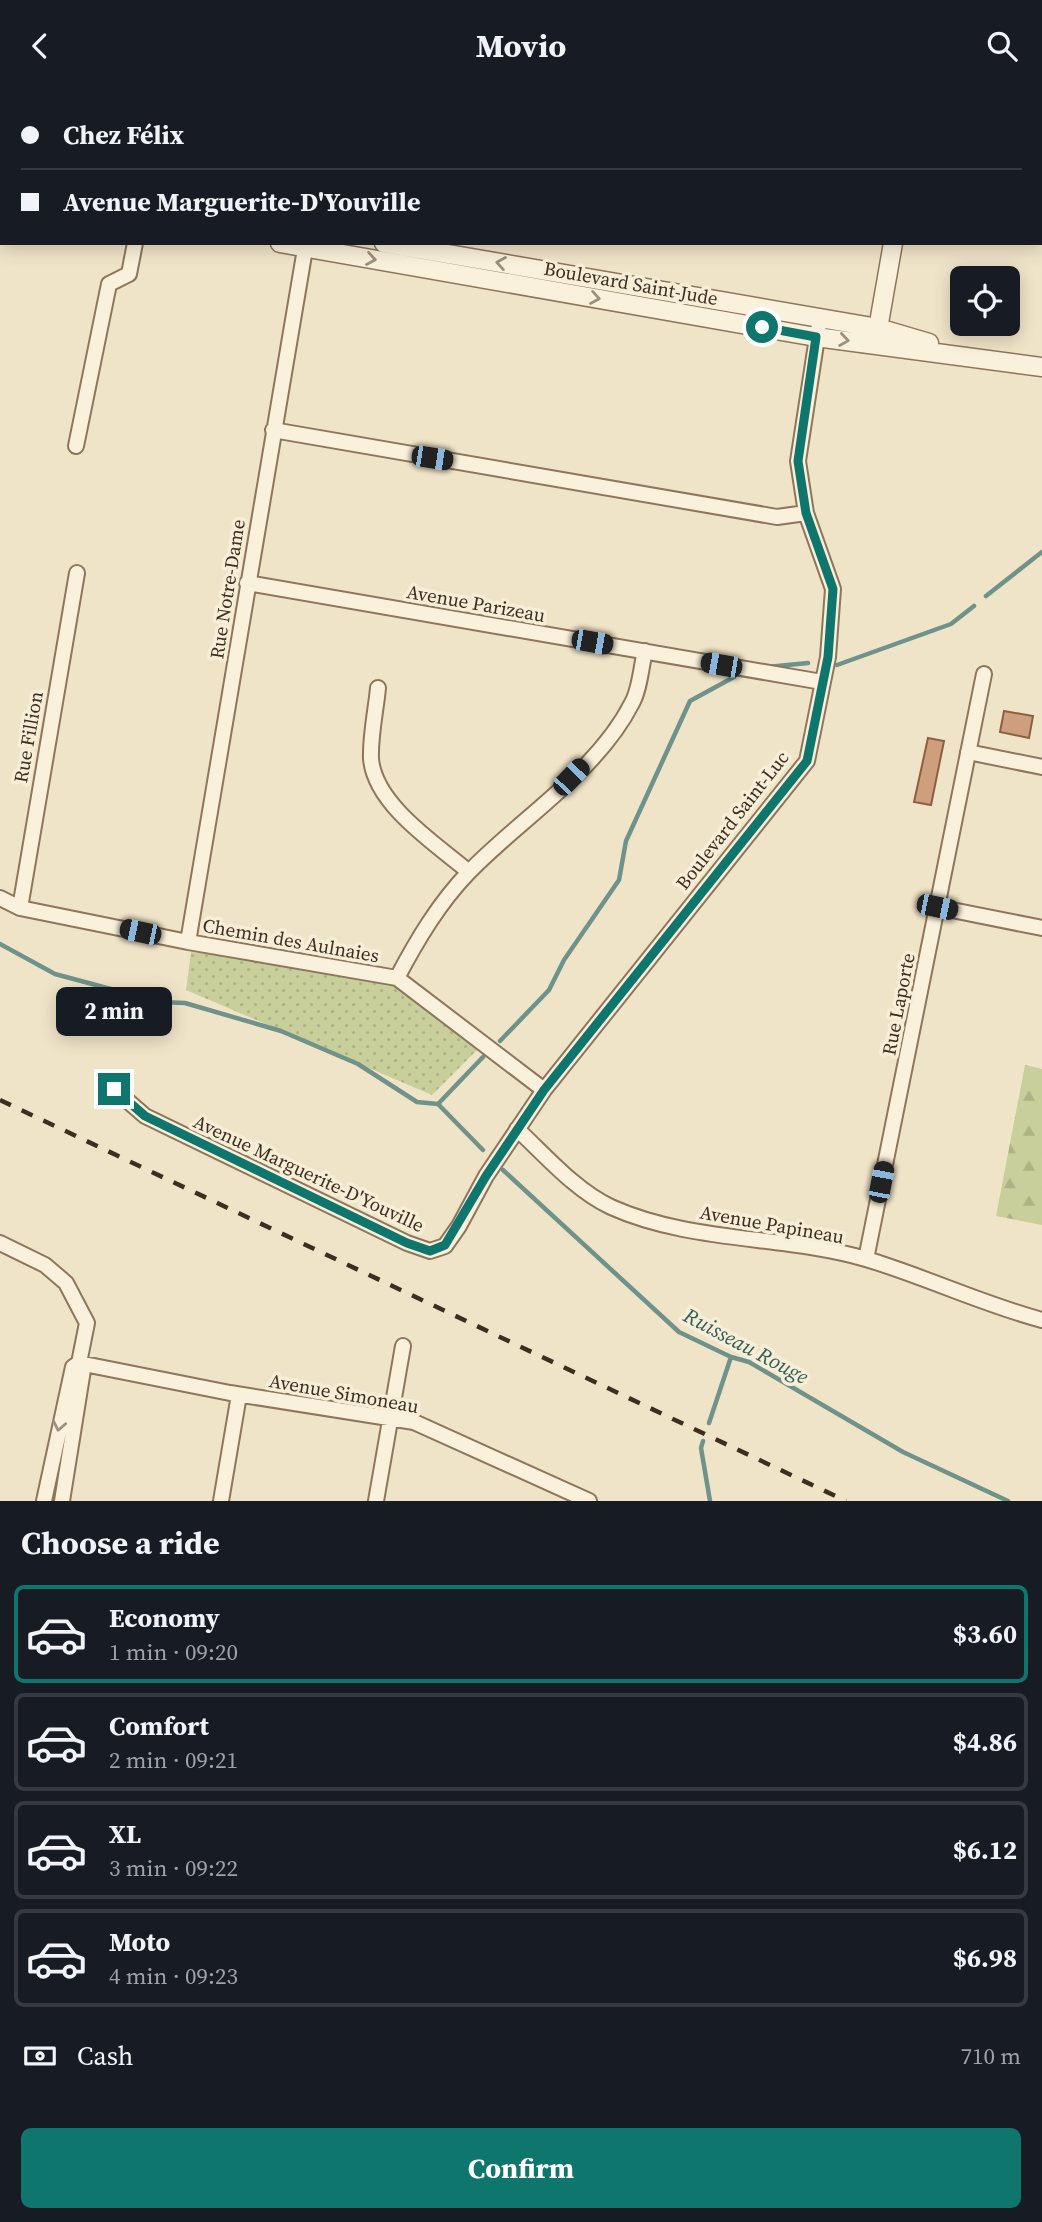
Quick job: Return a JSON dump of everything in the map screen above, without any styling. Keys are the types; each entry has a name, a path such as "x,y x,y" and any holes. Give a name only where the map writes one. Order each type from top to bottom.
{"street":[{"path":"76,446 108,284 129,274 135,245"},
{"name":"Boulevard Saint-Jude","path":"396,245 820,318 876,336 976,357 1042,365"},
{"path":"876,336 893,245"},
{"name":"Boulevard Saint-Jude","path":"306,246 816,337 876,336"},
{"name":"Rue Notre-Dame","path":"188,942 306,246"},
{"name":"Boulevard Saint-Luc","path":"517,1129 544,1090 807,761 828,657 833,589 806,513 798,461 820,318"},
{"path":"273,431 777,517 806,513"},
{"name":"Rue Fillion","path":"20,908 78,573"},
{"name":"Avenue Parizeau","path":"247,583 822,682"},
{"path":"397,978 420,933 469,872 533,817 610,738 634,701 645,651"},
{"name":"Rue Laporte","path":"866,1259 984,674"},
{"path":"378,688 371,758 376,780 392,805 469,872"},
{"path":"968,753 1042,767"},
{"name":"Chemin des Aulnaies","path":"0,898 20,908 188,942 397,978 544,1090"},
{"path":"937,907 1042,928"},
{"name":"Avenue Marguerite-D'Youville","path":"114,1089 145,1116 430,1251 445,1245 517,1129"},
{"name":"Avenue Papineau","path":"517,1129 568,1176 609,1206 642,1218 697,1231 866,1259 991,1306 1042,1320"},
{"path":"0,1243 46,1265 66,1283 87,1323 79,1363 83,1370 62,1501"},
{"path":"376,1501 403,1346"},
{"path":"44,1501 73,1367 79,1363"},
{"name":"Avenue Simoneau","path":"79,1363 239,1395 414,1422 589,1501"},
{"path":"221,1501 239,1395"}],"green space":[{"path":"191,952 397,978 484,1043 432,1095 186,990"},
{"path":"1025,1065 1042,1069 1042,1225 996,1216"}],"building":[{"path":"1004,711 1033,716 1029,738 1000,732"},
{"path":"928,738 944,741 931,805 914,802"}],"waterway":[{"path":"986,596 1042,552"},
{"path":"837,665 951,624 974,606"},
{"path":"767,667 808,663"},
{"path":"500,1041 549,990 564,960 619,880 626,841 690,701 734,677"},
{"name":"Ruisseau Rouge","path":"0,944 55,974 159,1002 185,1003 281,1031 358,1064 417,1102 438,1104 483,1150"},
{"path":"438,1104 483,1057"},
{"name":"Ruisseau Rouge","path":"503,1170 679,1332 731,1357 749,1362 903,1452 1008,1501"},
{"path":"709,1423 731,1357"},
{"path":"703,1441 701,1448 710,1501"}],"railway":[{"path":"0,1100 846,1501"}],"route":[{"path":"114,1089 145,1116 407,1243 430,1251 438,1251 445,1245 459,1226 486,1176 544,1090 807,761 828,657 833,589 806,513 798,461 816,337 762,327"}]}
